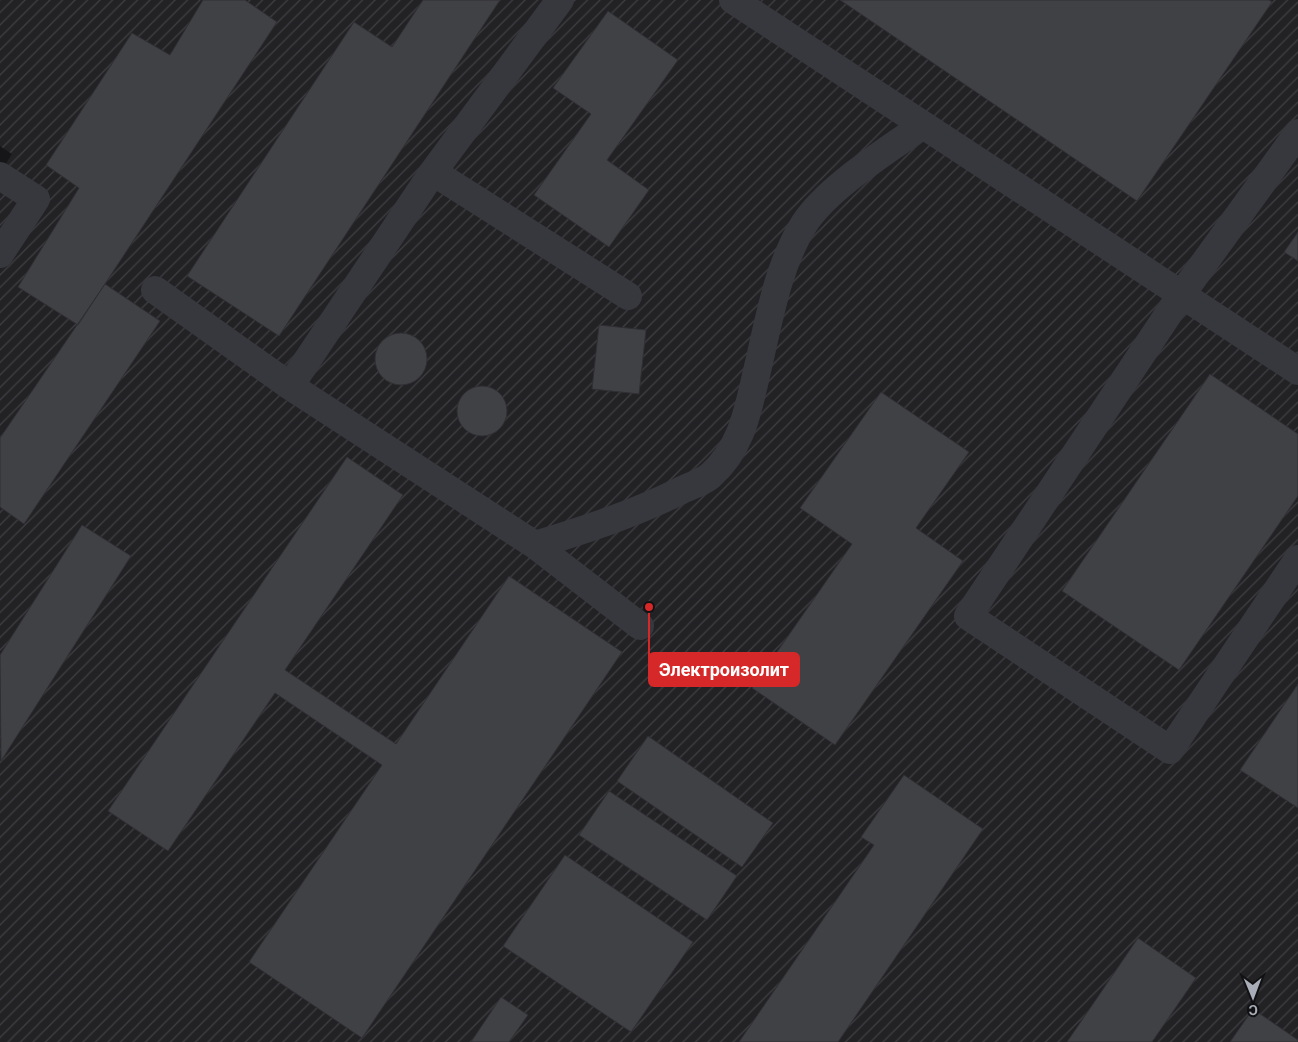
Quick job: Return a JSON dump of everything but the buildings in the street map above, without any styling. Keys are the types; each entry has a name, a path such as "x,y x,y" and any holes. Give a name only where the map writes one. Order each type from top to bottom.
{"lane":[{"path":"290,386 433,172 560,0"},
{"path":"733,0 1298,371"},
{"path":"535,545 594,527 662,500 709,477 728,457 743,429 777,286 805,223 822,203 852,176 923,125"},
{"path":"1298,133 1181,295 968,616 1170,750 1298,559"},
{"path":"433,172 628,296"},
{"path":"0,176 36,199 0,254"},
{"path":"155,290 290,386 535,545 640,626"}],"shaded area":[{"path":"0,0 1298,0 1298,1042 0,1042 0,173 12,154 0,146"}],"place":[{"name":"Электроизолит","path":"649,607"}]}
